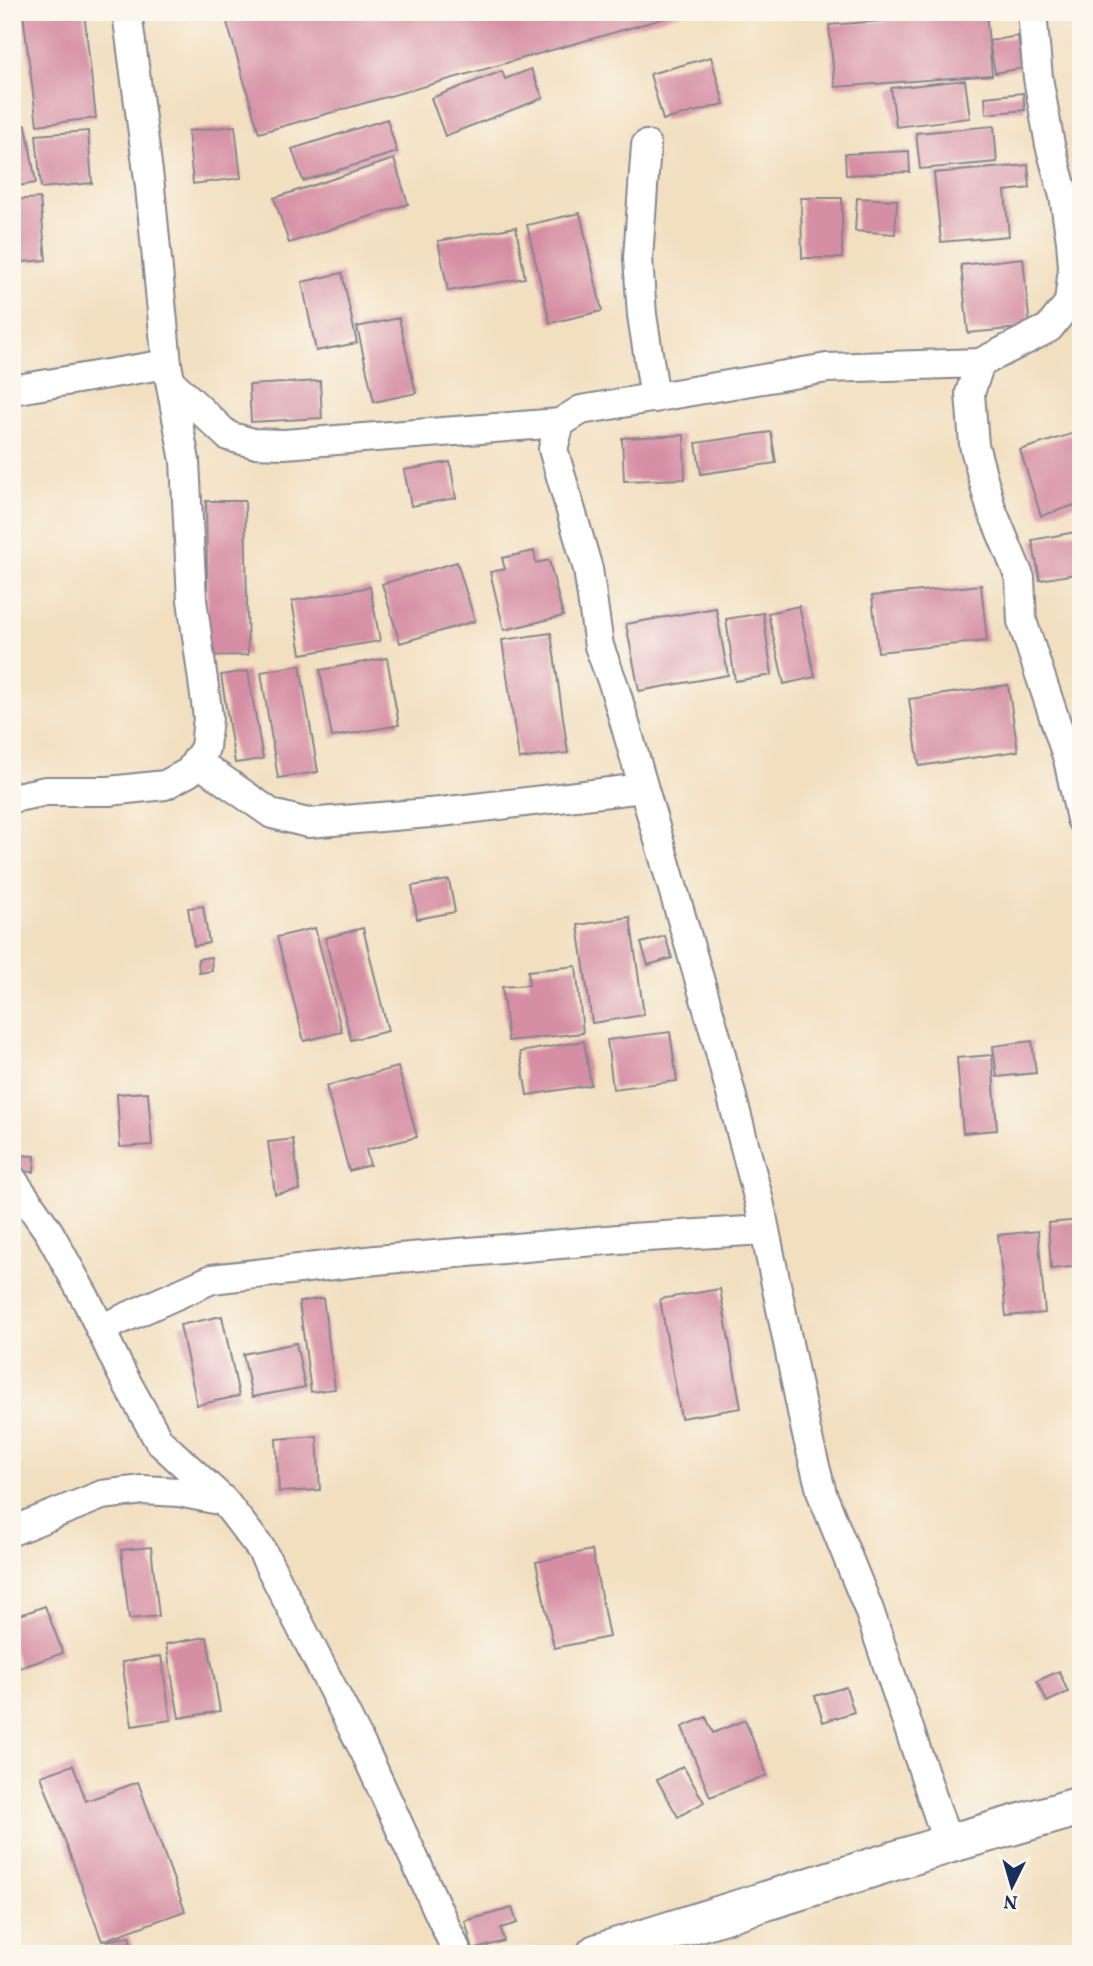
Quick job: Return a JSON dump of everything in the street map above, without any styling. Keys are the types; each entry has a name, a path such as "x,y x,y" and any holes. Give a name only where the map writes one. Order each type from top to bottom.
{"main road":[{"path":"596,1954 948,1844 1081,1806"}],"street":[{"path":"12,797 46,791 108,791 165,785 189,772 205,748 208,718 192,600 185,461 170,373 150,187 127,12"},
{"path":"170,373 228,436 253,443 284,444 561,423 581,411 827,368 980,363 1049,328 1069,303 1073,267 1064,196 1050,145 1038,78 1032,12"},
{"path":"646,145 638,258 642,315 655,398"},
{"path":"1049,328 1081,327"},
{"path":"980,363 970,393 974,445 991,508 1020,578 1022,621 1074,758 1081,819"},
{"path":"12,390 170,373"},
{"path":"561,423 553,449 588,569 599,646 614,686 717,1040 765,1230 797,1375 806,1431 822,1494 869,1610 948,1844"},
{"path":"185,461 204,425 215,424"},
{"path":"196,761 272,814 308,823 441,812 643,788"},
{"path":"12,1179 49,1232 159,1441 224,1501 261,1549 367,1756 458,1954"},
{"path":"100,1329 212,1279 376,1260 630,1238 765,1230"},
{"path":"12,1531 102,1495 143,1490 179,1492 224,1501"}],"building":[{"path":"84,12 96,118 37,125 23,14"},
{"path":"224,12 683,12 683,13 259,133"},
{"path":"919,12 986,12 992,75 835,87 829,25 920,18"},
{"path":"1018,36 1023,68 995,73 989,41"},
{"path":"711,57 724,104 663,120 650,74"},
{"path":"531,69 543,98 445,136 431,98 502,71 505,79"},
{"path":"965,80 970,118 896,127 891,88"},
{"path":"1023,93 1025,110 986,114 985,97"},
{"path":"387,119 397,152 303,181 292,149"},
{"path":"26,125 36,183 12,187 12,127"},
{"path":"235,126 241,178 193,184 188,131"},
{"path":"994,126 997,162 920,169 916,133"},
{"path":"88,131 92,183 41,188 36,135"},
{"path":"909,151 910,172 846,175 845,154"},
{"path":"394,159 408,204 289,243 274,198"},
{"path":"1028,165 1030,188 1005,191 1009,236 941,242 934,173"},
{"path":"40,198 46,260 12,263 12,200"},
{"path":"801,198 842,198 842,258 802,258"},
{"path":"857,198 897,200 895,234 855,231"},
{"path":"580,213 602,311 550,323 527,225"},
{"path":"516,227 525,278 448,291 438,241"},
{"path":"1023,258 1030,327 968,333 961,265"},
{"path":"342,273 357,343 316,351 302,282"},
{"path":"399,318 416,393 374,402 357,327"},
{"path":"320,381 322,418 251,422 249,385"},
{"path":"1081,431 1081,503 1041,516 1020,450"},
{"path":"771,432 776,463 701,474 696,443"},
{"path":"684,435 685,479 624,481 622,438"},
{"path":"450,462 456,498 411,506 404,470"},
{"path":"206,501 245,501 248,655 208,656"},
{"path":"1081,531 1081,573 1040,580 1032,540"},
{"path":"534,551 536,563 549,560 563,616 504,630 490,572 505,569 502,558"},
{"path":"457,562 475,621 400,643 382,584"},
{"path":"981,585 987,641 878,652 872,596"},
{"path":"370,587 380,641 301,654 292,601"},
{"path":"799,606 815,677 784,684 768,613"},
{"path":"716,608 728,675 639,691 626,624"},
{"path":"763,613 772,675 735,681 726,619"},
{"path":"551,633 568,753 519,759 502,640"},
{"path":"387,658 399,725 332,737 320,670"},
{"path":"300,665 318,772 278,778 261,672"},
{"path":"248,671 263,759 235,763 221,675"},
{"path":"1008,685 1018,751 919,766 909,699"},
{"path":"449,880 455,912 417,919 412,886"},
{"path":"203,906 209,943 194,946 188,908"},
{"path":"630,917 644,1015 592,1023 578,925"},
{"path":"315,928 342,1032 304,1041 277,937"},
{"path":"363,928 388,1031 351,1040 325,938"},
{"path":"665,936 672,958 648,965 641,943"},
{"path":"211,957 212,971 199,973 198,959"},
{"path":"576,966 583,1033 508,1041 502,987 529,985 528,971"},
{"path":"670,1032 677,1081 613,1089 607,1040"},
{"path":"584,1041 591,1085 527,1095 520,1052"},
{"path":"1032,1041 1036,1073 997,1077 993,1046"},
{"path":"992,1055 997,1130 963,1133 957,1058"},
{"path":"398,1067 417,1137 366,1150 370,1165 349,1171 326,1086"},
{"path":"148,1092 152,1145 120,1147 117,1094"},
{"path":"293,1139 300,1190 275,1194 268,1142"},
{"path":"16,1155 35,1156 34,1172 16,1171"},
{"path":"1081,1220 1081,1266 1051,1269 1048,1223"},
{"path":"1038,1231 1045,1313 1006,1316 998,1235"},
{"path":"720,1289 741,1408 681,1418 660,1299"},
{"path":"323,1298 335,1389 311,1392 299,1302"},
{"path":"222,1316 239,1396 197,1405 180,1325"},
{"path":"296,1343 305,1387 252,1397 243,1354"},
{"path":"317,1436 320,1490 279,1492 276,1439"},
{"path":"151,1547 159,1616 129,1619 121,1550"},
{"path":"592,1550 609,1637 554,1648 536,1562"},
{"path":"45,1606 63,1653 20,1668 12,1647 12,1618"},
{"path":"207,1637 220,1711 179,1718 166,1644"},
{"path":"161,1656 171,1720 132,1726 122,1662"},
{"path":"1059,1671 1068,1692 1047,1702 1037,1681"},
{"path":"846,1687 854,1712 823,1722 815,1696"},
{"path":"706,1717 713,1733 745,1720 767,1775 710,1797 682,1727"},
{"path":"73,1765 86,1801 138,1782 185,1911 102,1941 41,1776"},
{"path":"683,1766 704,1802 678,1817 657,1780"},
{"path":"512,1908 517,1923 501,1928 504,1941 473,1950 465,1921"},
{"path":"129,1936 134,1954 110,1954 107,1941"}]}
